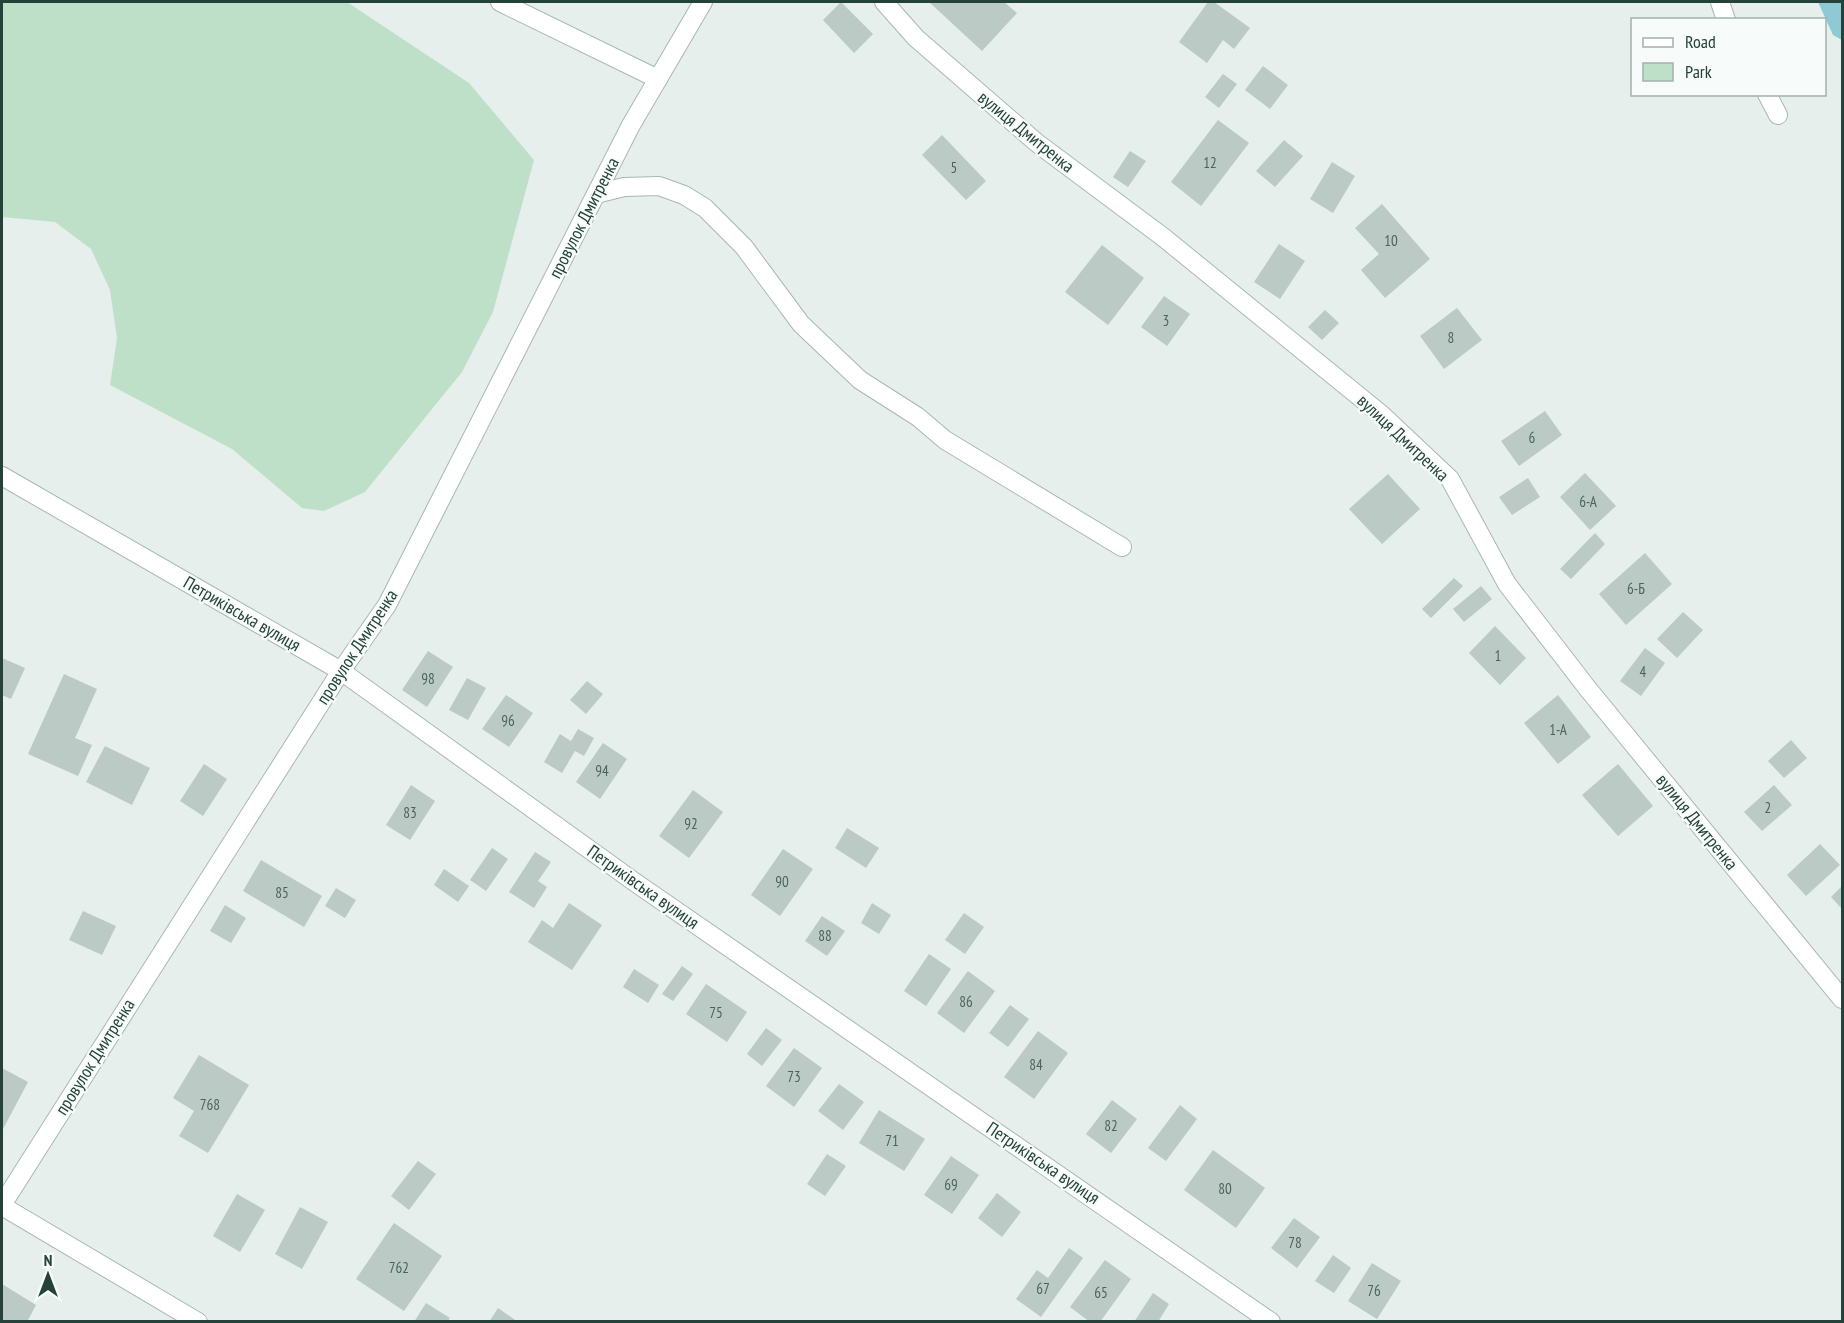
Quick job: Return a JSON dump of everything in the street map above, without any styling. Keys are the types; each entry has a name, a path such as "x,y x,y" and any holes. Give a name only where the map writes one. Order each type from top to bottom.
{"street":[{"path":"500,2 657,79"},
{"name":"провулок Дмитренка","path":"2,1205 340,671 387,605 596,194 657,79 703,2"},
{"name":"вулиця Дмитренка","path":"884,2 916,38 1037,143 1172,245 1382,415 1450,479 1514,592 1588,689 1842,999"},
{"path":"1720,2 1725,18"},
{"path":"1768,96 1778,115"},
{"path":"596,194 624,187 659,186 684,195 705,208 744,247 801,324 860,380 918,417 945,440 1122,547"},
{"name":"Петриківська вулиця","path":"2,476 340,671 636,883 1271,1322"},
{"path":"2,1205 198,1322"}],"green space":[{"path":"2,2 347,2 469,83 534,160 493,312 462,372 365,492 324,511 302,508 232,449 110,385 117,338 110,290 91,249 55,222 2,217"}],"water":[{"path":"1818,2 1842,2 1842,40 1833,35"}],"building":[{"path":"841,2 873,34 854,53 823,20"},
{"path":"929,2 1004,2 1017,13 982,51"},
{"path":"1208,2 1214,2 1250,28 1234,49 1223,40 1207,63 1179,42"},
{"path":"1263,66 1288,85 1270,109 1245,90"},
{"path":"1223,74 1237,84 1219,108 1205,97"},
{"path":"1218,120 1249,143 1201,206 1171,182"},
{"path":"942,135 986,181 966,200 922,155"},
{"path":"1284,140 1303,156 1275,187 1256,171"},
{"path":"1130,151 1146,161 1128,187 1113,177"},
{"path":"1332,162 1355,176 1333,213 1310,199"},
{"path":"1382,204 1430,259 1385,298 1361,270 1379,254 1355,228"},
{"path":"1279,244 1305,261 1280,299 1254,282"},
{"path":"1102,245 1144,278 1108,325 1065,292"},
{"path":"1164,296 1190,314 1167,346 1141,327"},
{"path":"1457,308 1482,340 1444,369 1420,336"},
{"path":"1325,310 1339,323 1322,340 1308,327"},
{"path":"1545,411 1562,435 1519,466 1501,441"},
{"path":"1585,473 1616,506 1590,530 1560,497"},
{"path":"1388,474 1420,509 1382,544 1349,509"},
{"path":"1528,478 1540,497 1512,515 1499,497"},
{"path":"1595,533 1605,544 1571,579 1560,569"},
{"path":"1645,553 1672,584 1626,625 1599,594"},
{"path":"1454,578 1463,586 1431,618 1422,609"},
{"path":"1481,586 1492,599 1464,622 1453,609"},
{"path":"1683,612 1703,630 1677,658 1657,639"},
{"path":"1495,626 1526,658 1500,685 1469,653"},
{"path":"1645,648 1665,663 1641,696 1620,681"},
{"path":"428,651 453,667 427,707 402,690"},
{"path":"2,658 25,668 11,699 2,695"},
{"path":"64,674 97,689 75,738 92,745 78,776 28,754"},
{"path":"467,678 486,688 468,720 449,710"},
{"path":"587,681 603,694 586,714 570,700"},
{"path":"506,695 533,713 509,747 482,729"},
{"path":"1558,695 1591,737 1558,764 1524,723"},
{"path":"578,729 594,738 584,756 575,751 562,773 544,762 560,734 571,741"},
{"path":"1791,740 1807,758 1784,778 1768,761"},
{"path":"603,743 627,759 600,799 576,782"},
{"path":"105,746 150,768 132,805 86,782"},
{"path":"204,764 227,779 203,816 180,801"},
{"path":"1618,764 1653,806 1618,836 1582,795"},
{"path":"411,785 435,801 410,840 386,825"},
{"path":"1774,785 1792,805 1762,831 1744,812"},
{"path":"693,790 723,812 689,858 659,836"},
{"path":"847,828 879,848 866,868 835,848"},
{"path":"1820,844 1840,865 1806,896 1787,875"},
{"path":"492,848 508,859 486,891 470,880"},
{"path":"783,849 813,869 780,916 751,895"},
{"path":"535,852 551,862 538,881 547,887 534,908 509,892"},
{"path":"261,860 322,896 304,927 243,891"},
{"path":"444,869 469,886 458,902 434,885"},
{"path":"1842,886 1842,909 1831,897"},
{"path":"336,888 356,900 345,918 325,906"},
{"path":"569,903 602,925 572,970 528,942 542,920 553,928"},
{"path":"872,903 891,915 879,934 861,923"},
{"path":"225,905 246,918 231,943 210,931"},
{"path":"83,911 116,926 102,955 69,940"},
{"path":"964,913 984,927 965,954 945,940"},
{"path":"822,916 845,931 827,956 805,941"},
{"path":"929,954 951,969 926,1006 904,991"},
{"path":"682,966 693,974 673,1001 662,994"},
{"path":"634,969 659,985 648,1003 623,987"},
{"path":"968,971 995,991 964,1033 937,1013"},
{"path":"706,984 747,1012 727,1042 686,1014"},
{"path":"1010,1005 1029,1019 1008,1047 989,1033"},
{"path":"766,1028 782,1040 762,1066 747,1054"},
{"path":"1038,1031 1068,1053 1034,1099 1004,1077"},
{"path":"794,1048 822,1068 794,1107 766,1086"},
{"path":"199,1055 249,1085 208,1153 179,1136 194,1111 173,1098"},
{"path":"2,1068 28,1082 2,1131"},
{"path":"839,1084 864,1102 843,1130 818,1111"},
{"path":"1112,1100 1137,1119 1111,1153 1086,1134"},
{"path":"1180,1105 1197,1119 1166,1161 1148,1148"},
{"path":"879,1110 925,1139 904,1171 859,1143"},
{"path":"1213,1150 1265,1188 1236,1228 1184,1190"},
{"path":"827,1154 846,1166 825,1196 807,1184"},
{"path":"951,1156 979,1175 952,1214 924,1195"},
{"path":"418,1161 436,1174 409,1210 391,1196"},
{"path":"997,1193 1021,1212 1002,1237 978,1218"},
{"path":"237,1194 265,1210 240,1252 213,1236"},
{"path":"300,1207 328,1222 302,1269 275,1254"},
{"path":"1294,1218 1320,1237 1297,1268 1271,1248"},
{"path":"394,1223 442,1256 404,1311 356,1279"},
{"path":"1069,1248 1083,1258 1041,1317 1016,1299 1037,1270 1048,1278"},
{"path":"1333,1255 1351,1268 1334,1293 1315,1281"},
{"path":"1105,1260 1131,1279 1100,1322 1090,1322 1070,1307"},
{"path":"1372,1263 1401,1281 1377,1319 1348,1301"},
{"path":"2,1284 36,1305 27,1322 2,1322"},
{"path":"1153,1293 1169,1304 1158,1322 1134,1322"},
{"path":"426,1303 450,1318 447,1322 414,1322"},
{"path":"498,1308 518,1322 489,1322"}]}
